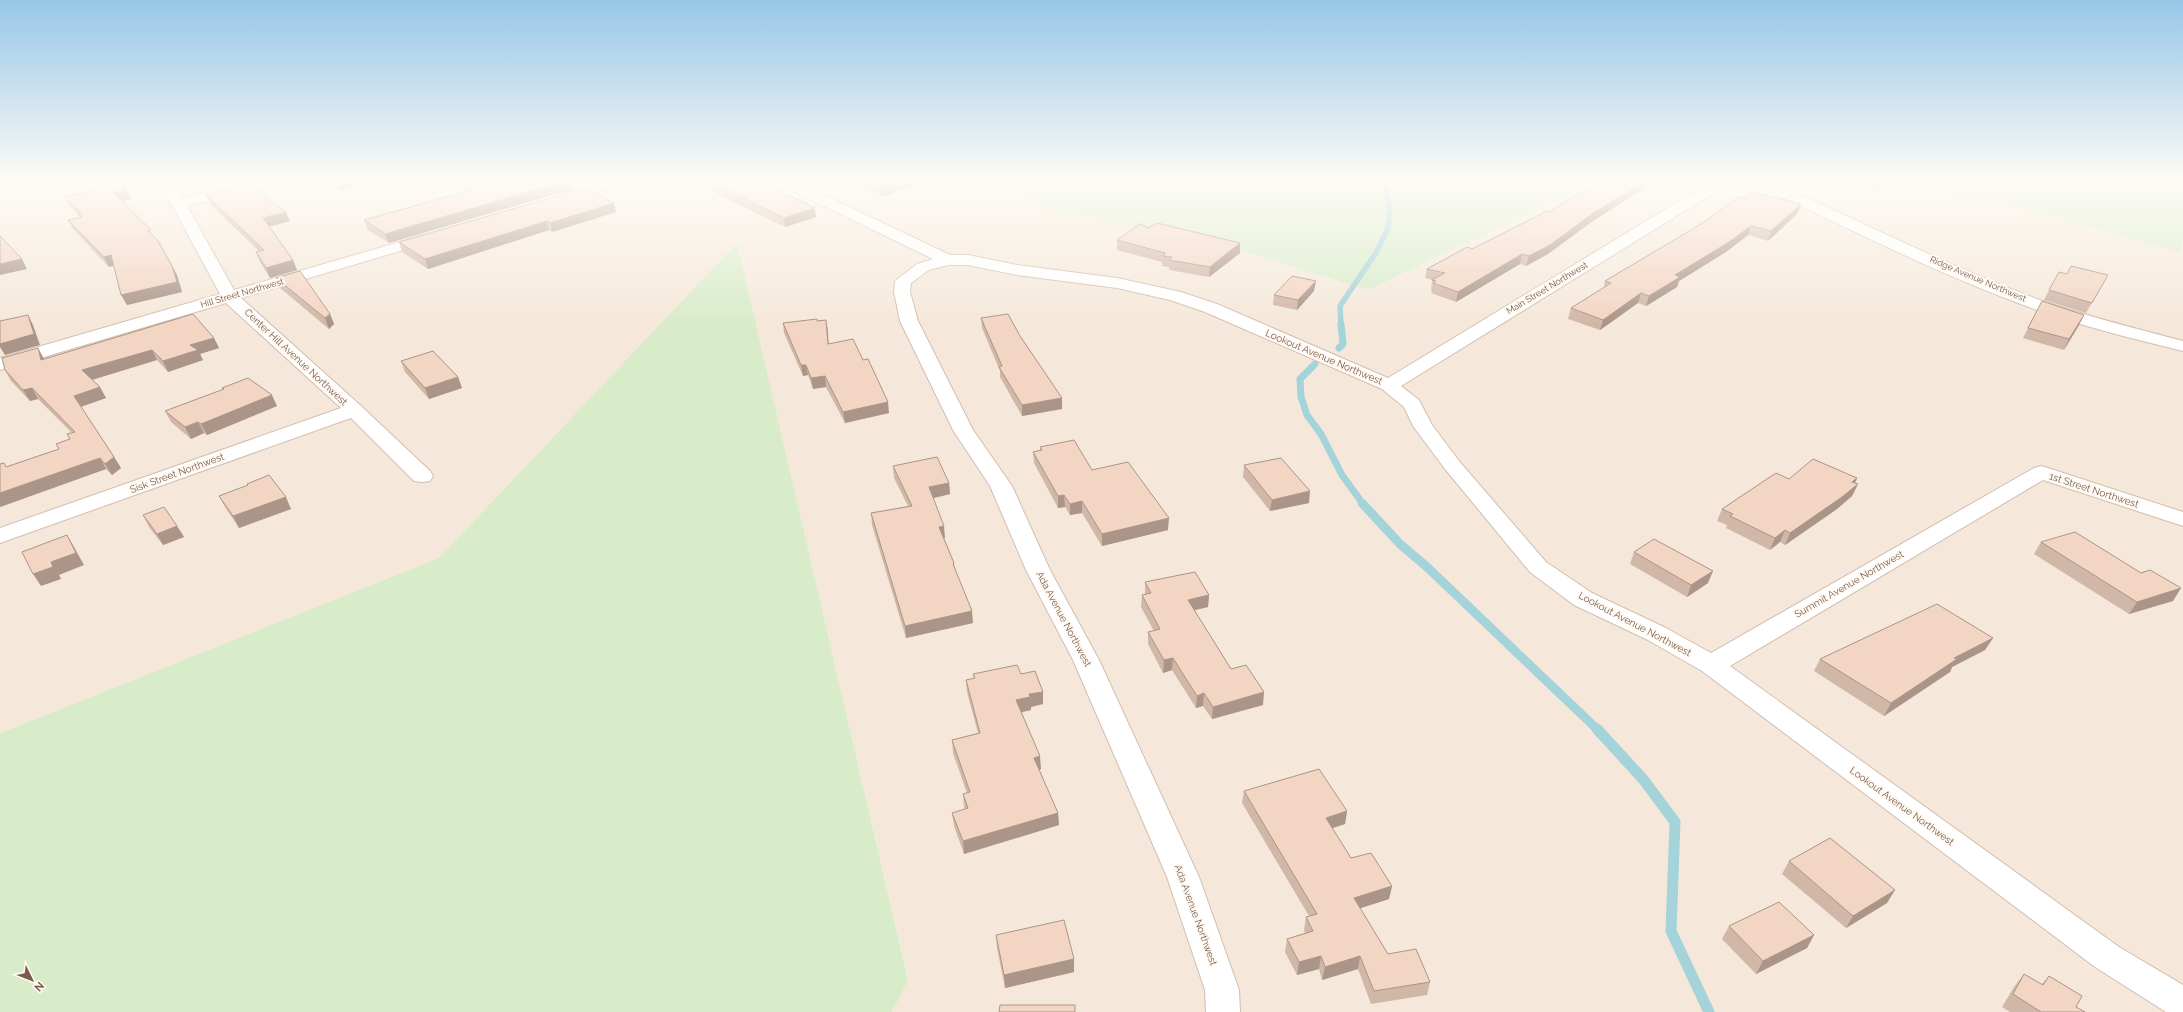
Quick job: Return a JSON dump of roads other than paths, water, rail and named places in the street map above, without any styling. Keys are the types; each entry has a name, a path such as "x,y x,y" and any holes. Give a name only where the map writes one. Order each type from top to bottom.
{"street":[{"name":"Center Hill Avenue Northwest","path":"192,228 230,297 354,410 422,476"},
{"path":"881,228 947,260"},
{"name":"Main Street Northwest","path":"1389,385 1645,228"},
{"name":"Ridge Avenue Northwest","path":"1862,228 1965,275 2032,302 2183,346"},
{"name":"Hill Street Northwest","path":"0,364 445,233"},
{"name":"Lookout Avenue Northwest","path":"947,260 968,260 1017,270 1117,283 1175,296 1211,308 1389,385 1412,404 1423,426 1452,465 1538,567 1583,599 1657,634 1711,665 2107,957 2183,1004"},
{"name":"Ada Avenue Northwest","path":"947,260 923,267 903,281 902,292 909,321 963,430 1001,486 1038,570 1086,660 1183,877 1222,990 1223,1012"},
{"name":"Sisk Street Northwest","path":"0,536 354,410"},
{"name":"1st Street Northwest","path":"1987,504 2041,472 2183,519"},
{"name":"Summit Avenue Northwest","path":"1711,665 1987,504"}],"waterway":[{"path":"1341,325 1340,306 1377,251 1388,228"},
{"path":"1339,348 1343,344 1341,324"},
{"path":"1315,364 1300,379 1301,397 1307,415 1321,434 1342,475 1363,504"},
{"path":"1362,503 1400,544 1427,567 1597,729"},
{"path":"1597,729 1643,779 1675,822 1671,931 1709,1012"}]}
